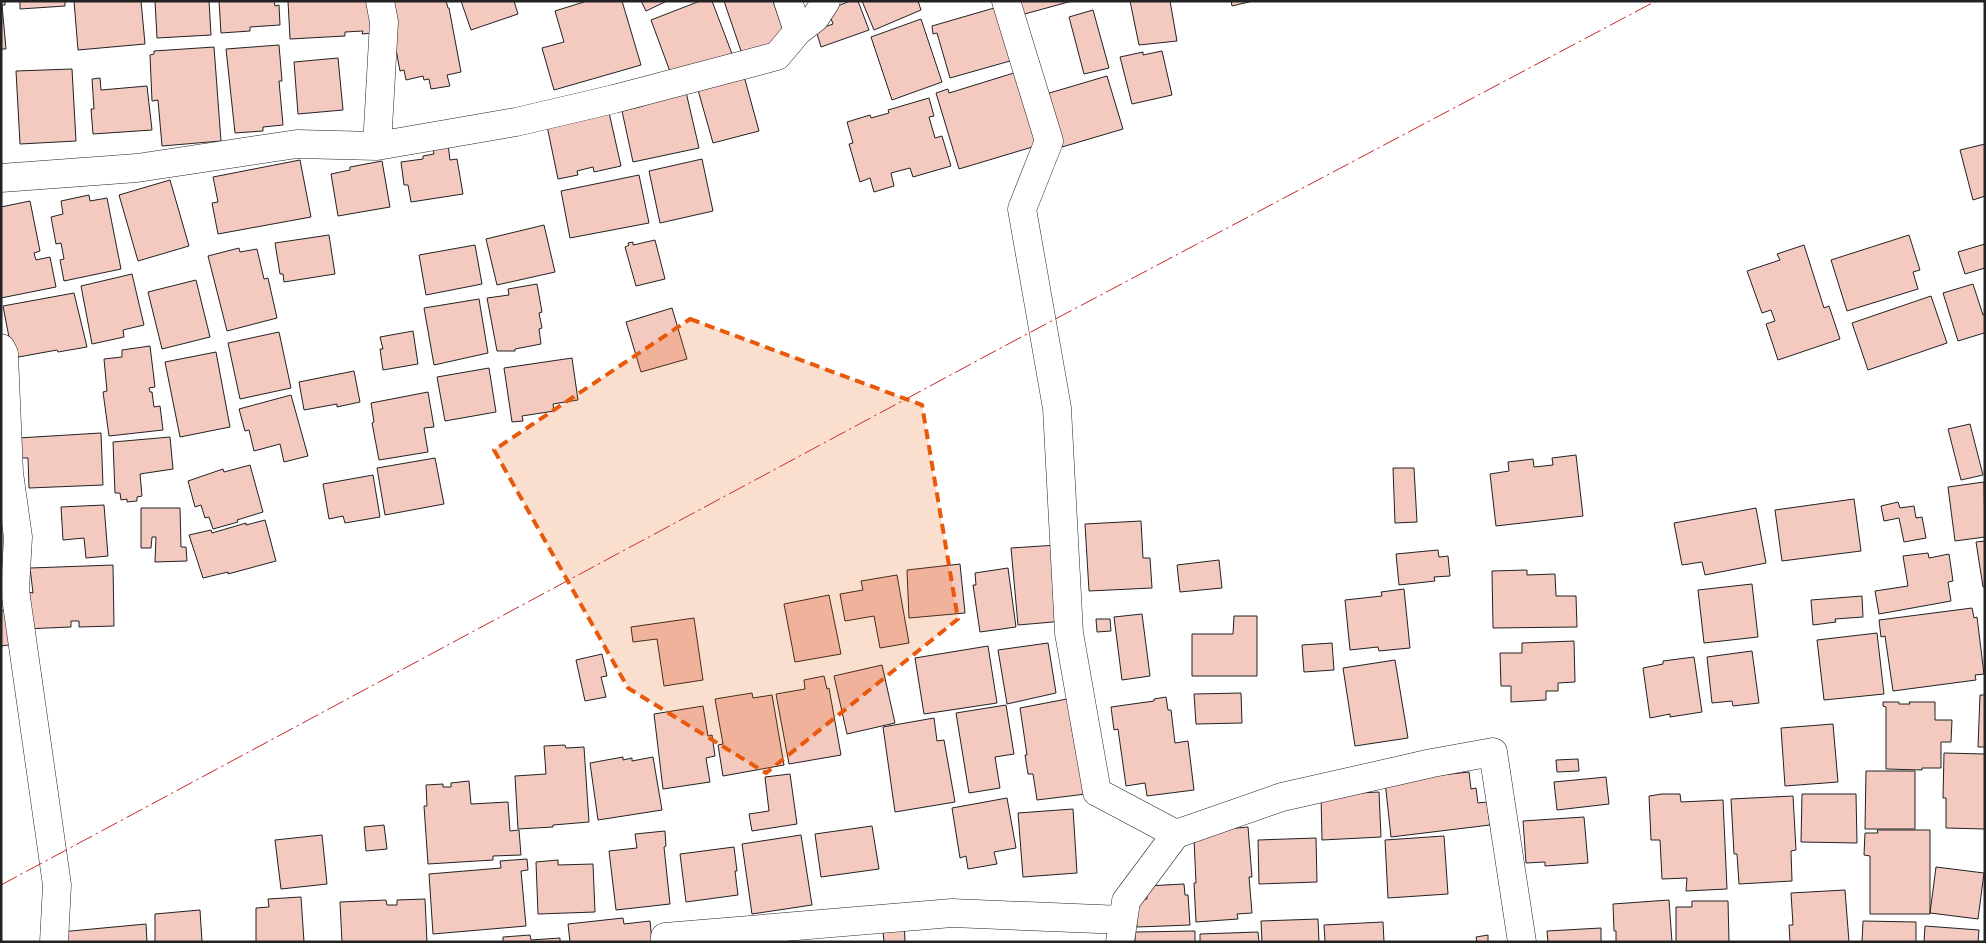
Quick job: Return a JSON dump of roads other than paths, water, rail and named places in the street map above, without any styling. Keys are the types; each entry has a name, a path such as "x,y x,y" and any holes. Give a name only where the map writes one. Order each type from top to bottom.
{"street":[{"path":"377,146 384,22 380,1"},
{"path":"788,1 798,31"},
{"path":"1,178 137,168 297,144 377,146 516,122 614,99 777,56 798,31 815,18 826,1"},
{"path":"1006,1 1049,141 1022,209 1057,408 1069,633 1097,792 1176,834"},
{"path":"1,348 4,354 9,473 18,537 16,590 57,885 54,942"},
{"path":"666,942 665,937 952,913 1122,931 1126,900 1176,834 1282,797 1432,763 1493,752 1522,942"}]}
